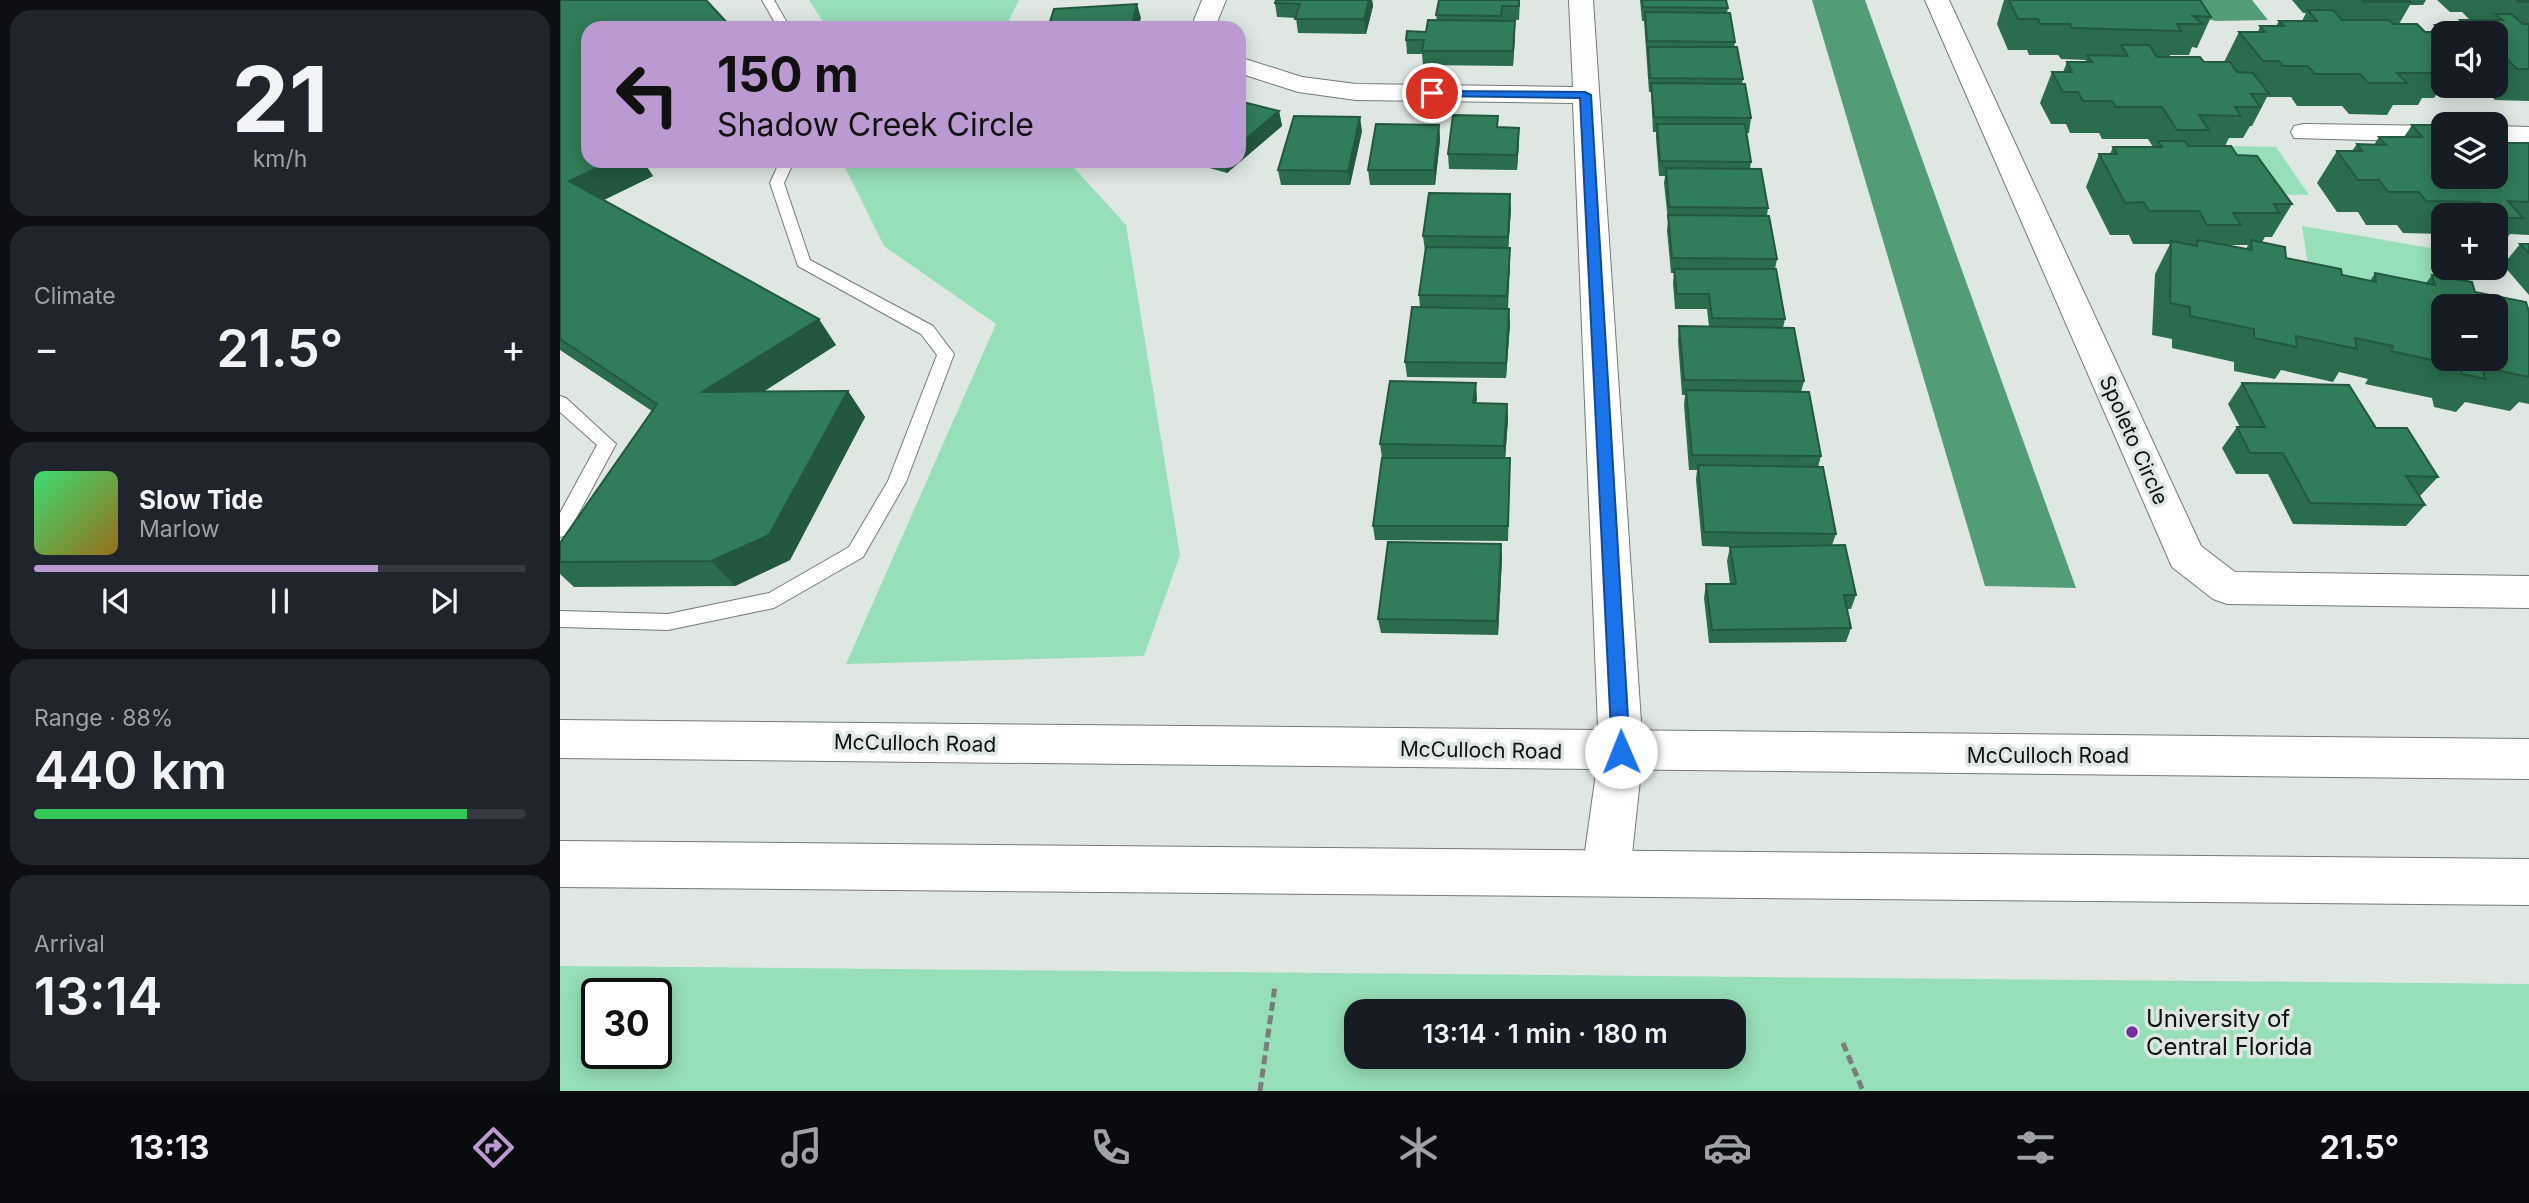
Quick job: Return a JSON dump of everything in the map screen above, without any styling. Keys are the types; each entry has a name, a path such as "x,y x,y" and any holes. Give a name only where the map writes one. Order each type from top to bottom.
{"street":[{"path":"1206,21 1213,0"},
{"path":"1581,0 1621,752 1606,873"},
{"name":"Spoleto Circle","path":"1937,0 2186,556 2227,588 2529,592"},
{"path":"1246,67 1298,84 1356,92 1585,95"},
{"path":"2304,132 2431,134"},
{"path":"2508,134 2529,135"},
{"name":"McCulloch Road","path":"560,739 1621,752 2529,759"},
{"path":"560,864 2529,882"}],"lane":[{"path":"768,0 779,21"},
{"path":"560,619 668,622 774,600 856,552 897,482 946,354 927,330 803,263 777,183 784,168"},
{"path":"560,402 607,444 560,530"}],"path":[{"path":"1260,1091 1275,986"},
{"path":"1843,1044 1863,1091"}],"shaded area":[{"path":"809,0 1019,0 1008,21 822,21"},
{"path":"1812,0 1865,0 2076,588 1985,586"},
{"path":"2178,0 2252,0 2268,20 2216,21 2199,17"},
{"path":"2229,146 2276,147 2309,195 2260,194"},
{"path":"845,168 1074,168 1126,225 1180,555 1144,656 846,664 996,324 884,246"},
{"path":"2302,226 2431,248 2431,280 2468,280 2472,294 2431,294 2309,272"},
{"name":"University of Central Florida","path":"560,966 2529,984 2529,1091 560,1091"}],"building":[{"path":"560,0 706,0 726,21 581,21 581,168 597,168 569,181 819,319 702,392 848,391 769,535 711,561 560,562 560,543 657,404 560,339"},
{"path":"1276,0 1369,0 1364,19 1295,19 1300,4 1275,3"},
{"path":"1439,0 1519,0 1519,6 1502,6 1501,16 1436,15"},
{"path":"1642,0 1726,0 1728,8 1643,7"},
{"path":"2009,0 2200,0 2211,17 2193,16 2203,24 2177,24 2181,31 2072,28 2070,24 2040,24 2038,19 2018,19"},
{"path":"2362,0 2409,0 2411,2 2364,2"},
{"path":"1137,4 1133,21 1050,21 1054,9"},
{"path":"2308,10 2333,10 2342,20 2389,20 2393,24 2417,24 2425,32 2431,32 2431,73 2397,73 2407,83 2368,83 2360,74 2315,74 2308,66 2283,66 2279,61 2263,61 2239,32 2265,32 2260,26 2284,26 2279,21 2317,21"},
{"path":"1645,12 1730,13 1735,42 1647,41"},
{"path":"2495,14 2511,14 2523,24 2529,24 2529,69 2517,69 2508,60 2508,21 2460,20 2503,20"},
{"path":"1428,20 1515,21 1513,51 1422,51 1424,40 1406,40 1407,31 1426,32"},
{"path":"2121,45 2149,45 2157,57 2200,57 2204,62 2230,62 2237,72 2253,73 2269,94 2251,94 2260,107 2235,107 2241,116 2199,115 2209,130 2177,130 2162,107 2116,107 2112,101 2083,101 2078,92 2063,92 2052,72 2072,72 2067,62 2092,62 2087,55 2128,56"},
{"path":"1648,47 1737,47 1743,79 1650,78"},
{"path":"1651,83 1745,84 1751,118 1654,117"},
{"path":"1246,103 1279,111 1246,139"},
{"path":"1453,115 1498,116 1497,127 1519,128 1517,155 1448,154"},
{"path":"1294,116 1360,117 1348,171 1278,170"},
{"path":"1376,124 1439,125 1434,170 1368,170"},
{"path":"1657,124 1745,124 1751,162 1660,161"},
{"path":"2412,125 2431,125 2431,189 2508,189 2508,143 2529,143 2529,202 2508,201 2523,218 2508,218 2508,203 2426,201 2419,192 2388,192 2379,180 2358,180 2337,151 2362,151 2357,144 2386,145 2379,137 2422,137"},
{"path":"2158,141 2185,141 2188,146 2231,146 2237,155 2257,156 2292,204 2274,204 2279,213 2233,213 2241,225 2207,225 2199,211 2149,211 2144,202 2125,203 2099,154 2117,154 2113,147 2162,147"},
{"path":"1666,168 1761,169 1768,208 1669,207"},
{"path":"1429,193 1510,194 1508,237 1423,236"},
{"path":"1668,215 1769,216 1777,259 1672,258"},
{"path":"2198,240 2252,250 2251,240 2285,247 2286,258 2341,269 2342,275 2376,282 2375,273 2435,285 2434,280 2461,280 2472,282 2475,292 2485,294 2431,294 2431,360 2391,351 2393,346 2355,338 2357,349 2296,336 2297,347 2254,338 2254,329 2190,316 2190,307 2170,303 2171,241 2197,246"},
{"path":"2520,244 2529,244 2529,253"},
{"path":"1426,247 1510,248 1507,296 1419,295"},
{"path":"1674,269 1776,269 1785,319 1712,318 1709,294 1677,294"},
{"path":"2508,298 2526,302 2529,312 2529,377 2501,371 2508,371"},
{"path":"1412,307 1509,309 1506,363 1405,362"},
{"path":"1679,326 1794,328 1804,381 1684,380"},
{"path":"2461,371 2483,371 2485,379 2462,374"},
{"path":"1390,381 1476,383 1473,403 1507,404 1504,446 1380,444"},
{"path":"2242,383 2349,385 2376,428 2407,428 2438,477 2406,476 2425,505 2310,503 2283,453 2250,453 2237,427 2265,427"},
{"path":"1686,390 1809,392 1821,456 1692,455"},
{"path":"1382,458 1510,458 1508,526 1373,526"},
{"path":"1698,465 1823,467 1836,534 1704,532"},
{"path":"1388,542 1501,544 1497,621 1378,619"},
{"path":"1845,545 1856,595 1844,595 1851,628 1712,630 1706,584 1736,584 1730,547"}],"place":[{"name":"University of Central Florida","path":"2132,1032"}],"route":[{"path":"1432,93 1585,95 1621,752"}]}
